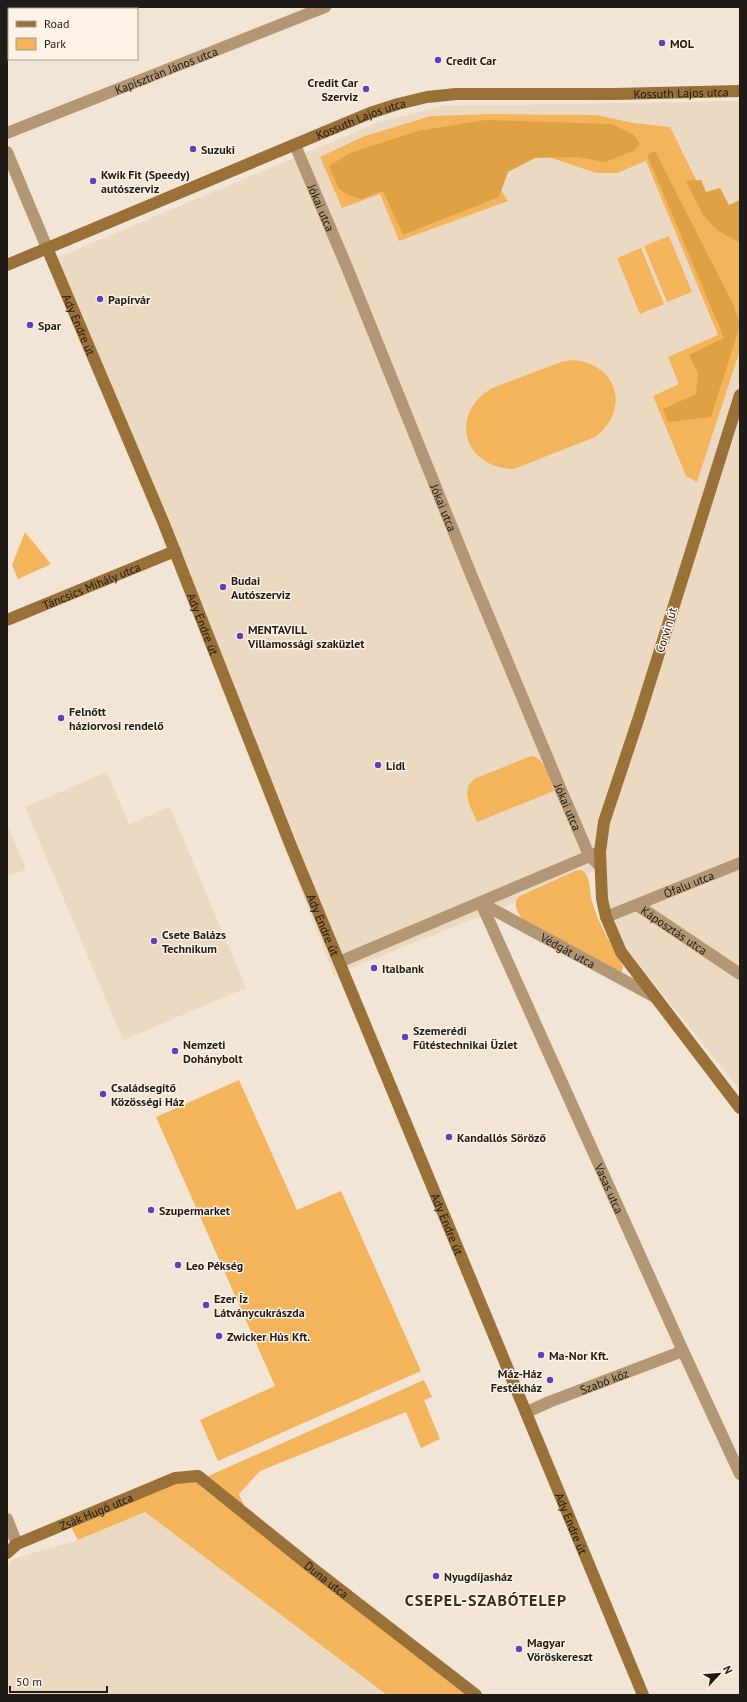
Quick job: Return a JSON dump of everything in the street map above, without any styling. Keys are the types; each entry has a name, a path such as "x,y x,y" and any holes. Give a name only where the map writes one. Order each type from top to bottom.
{"street":[{"name":"Kapisztrán János utca","path":"7,133 325,7"},
{"name":"Kossuth Lajos utca","path":"7,265 370,113 427,97 475,94 614,94 740,91"},
{"name":"Jókai utca","path":"295,145 349,271 470,572 595,853"},
{"name":"Ady Endre út","path":"7,152 175,551 262,773 339,962 644,1695"},
{"name":"Corvin út","path":"600,866 595,853 604,822 740,395"},
{"name":"Táncsics Mihály utca","path":"7,620 175,551"},
{"path":"339,962 481,903 595,853"},
{"name":"Ófalu utca","path":"637,905 740,863"},
{"name":"Védgát utca","path":"600,866 602,899 606,917 621,952 740,1108"},
{"name":"Védgát utca","path":"481,903 655,997"},
{"name":"Vasas utca","path":"481,903 740,1474"},
{"name":"Káposztás utca","path":"606,917 637,905 740,974"},
{"name":"Szabó köz","path":"527,1412 549,1402 683,1351"},
{"name":"Duna utca","path":"175,1478 198,1476 316,1571 476,1695"},
{"name":"Zsák Hugó utca","path":"17,1544 175,1478"},
{"path":"7,1519 17,1544 7,1554"}],"shaded area":[{"path":"740,101 740,1090 603,920 604,867 334,975 54,259 377,123 441,106"},
{"path":"485,120 611,124 633,134 640,144 634,151 605,162 576,157 535,158 508,172 499,197 403,235 383,191 361,199 346,194 339,189 329,166 350,153 418,131"},
{"path":"655,151 733,304 740,325 711,417 668,422 663,409 696,394 698,373 689,355 724,338 647,155"},
{"path":"701,180 706,192 720,188 729,205 740,200 740,243 717,230 703,215 686,181"},
{"name":"Csete Balázs Technikum","path":"107,772 129,824 170,807 246,988 123,1040 25,807"},
{"path":"7,824 26,869 7,877"},
{"path":"145,1512 387,1695 7,1695 7,1570 13,1559 78,1540"}],"green space":[{"path":"491,114 597,115 633,123 670,127 712,212 740,200 740,350 697,482 686,476 653,396 679,384 668,357 718,335 646,161 617,173 596,173 525,149 489,171 508,201 399,241 380,194 342,208 320,157 365,136 431,116"},
{"path":"669,236 692,292 667,302 644,246"},
{"path":"641,248 664,304 640,314 617,258"},
{"path":"572,360 588,363 600,370 609,379 614,390 616,402 613,414 606,426 595,437 514,469 497,466 483,460 473,450 467,438 466,425 470,411 478,399 492,388 561,362"},
{"path":"25,532 51,564 18,579 12,565"},
{"path":"531,756 536,757 543,764 554,791 477,822 467,793 471,782 476,778"},
{"path":"581,870 585,873 589,880 592,901 598,918 623,967 620,973 522,919 517,910 516,901 520,896 575,871"},
{"path":"239,1080 297,1210 341,1191 421,1371 218,1461 200,1420 275,1386 156,1117"},
{"path":"424,1380 432,1397 424,1400 440,1439 421,1448 406,1412 260,1471 239,1494 244,1506 206,1477"},
{"path":"179,1481 196,1482 467,1695 387,1695 145,1512 78,1540 70,1525"}],"place":[{"name":"MOL","path":"662,43"},
{"name":"Credit Car","path":"438,60"},
{"name":"Credit Car Szerviz","path":"366,89"},
{"name":"Suzuki","path":"193,149"},
{"name":"Kwik Fit (Speedy) autószerviz","path":"93,181"},
{"name":"Papírvár","path":"100,299"},
{"name":"Spar","path":"30,325"},
{"name":"Budai Autószerviz","path":"223,587"},
{"name":"MENTAVILL Villamossági szaküzlet","path":"240,636"},
{"name":"Felnőtt háziorvosi rendelő","path":"61,718"},
{"name":"Lidl","path":"378,765"},
{"name":"Csete Balázs Technikum","path":"154,941"},
{"name":"Italbank","path":"374,968"},
{"name":"Szemerédi Fűtéstechnikai Üzlet","path":"405,1037"},
{"name":"Nemzeti Dohánybolt","path":"175,1051"},
{"name":"Családsegítő Közösségi Ház","path":"103,1094"},
{"name":"Kandallós Söröző","path":"449,1137"},
{"name":"Szupermarket","path":"151,1210"},
{"name":"Leo Pékség","path":"178,1265"},
{"name":"Ezer Íz Látványcukrászda","path":"206,1305"},
{"name":"Zwicker Hús Kft.","path":"219,1336"},
{"name":"Ma-Nor Kft.","path":"541,1355"},
{"name":"Máz-Ház Festékház","path":"550,1380"},
{"name":"Nyugdíjasház","path":"436,1576"},
{"name":"Magyar Vöröskereszt","path":"519,1649"}],"district":[{"name":"CSEPEL-SZABÓTELEP","path":"486,1600"}]}
